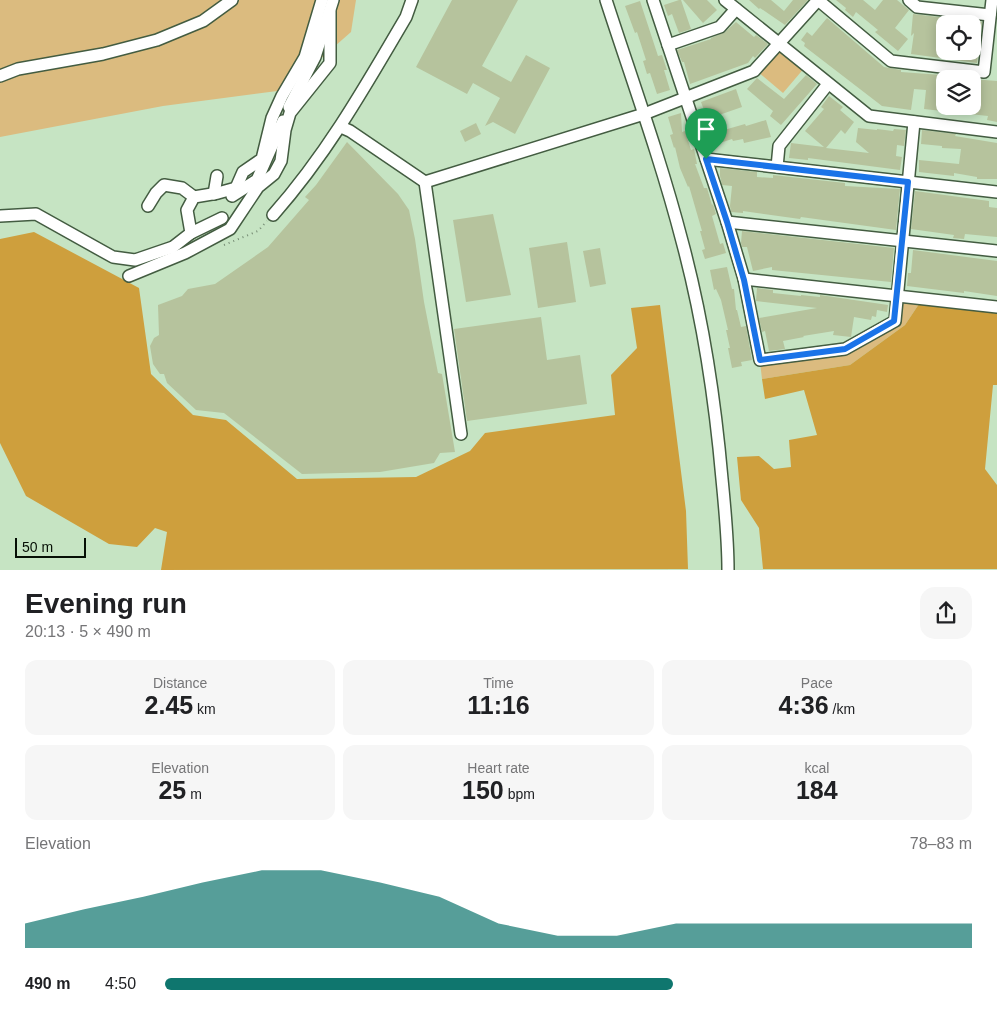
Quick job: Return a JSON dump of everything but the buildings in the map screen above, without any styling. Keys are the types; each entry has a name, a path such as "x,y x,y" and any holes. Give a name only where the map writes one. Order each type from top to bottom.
{"street":[{"path":"0,76 18,69 103,54 157,40 202,21 232,0"},
{"path":"148,206 156,193 164,185 182,188 194,197 236,188 243,172 262,159 272,118 282,96 305,57 322,0"},
{"path":"210,194 227,199 257,180 295,95 315,57 333,0"},
{"path":"273,215 299,186 341,127 406,18 412,0"},
{"path":"606,0 644,114 682,241 700,316 720,453 728,570"},
{"path":"653,0 727,222 744,280 760,360 845,349 894,321 914,122"},
{"path":"725,0 869,116 997,132"},
{"path":"425,182 644,114 754,71 818,0 891,62 984,72 992,0"},
{"path":"909,0 917,7 990,15"},
{"path":"668,45 720,27 736,9"},
{"path":"129,276 185,253 230,229 258,187 274,174 281,161 285,130 290,114 330,63 330,12"},
{"path":"777,167 779,146 828,84"},
{"path":"341,127 350,131 425,182 461,434"},
{"path":"706,159 997,192"},
{"path":"210,194 217,176"},
{"path":"191,232 187,210 194,197"},
{"path":"0,216 36,214 113,257 135,260 172,247 191,232 222,218"},
{"path":"727,222 997,251"},
{"path":"744,280 997,307"}],"shaded area":[{"path":"0,0 356,0 351,32 285,90 163,106 0,137"},
{"path":"778,44 806,66 783,93 758,72"},
{"path":"34,232 139,288 151,374 193,415 226,420 297,479 416,477 470,451 485,433 615,415 611,375 637,348 631,308 660,305 686,511 688,569 161,570 167,532 155,528 137,547 109,544 26,496 0,443 0,239"},
{"path":"898,298 921,301 905,325 850,365 762,379 760,362 846,351 895,323"},
{"path":"921,301 997,308 997,385 993,385 985,469 997,485 997,569 763,569 759,528 741,500 737,457 759,456 774,469 791,467 789,440 817,435 804,390 765,399 762,379 850,365 905,325"}],"route":[{"path":"706,159 908,182 894,321 845,349 760,360 744,280 706,159"}]}
